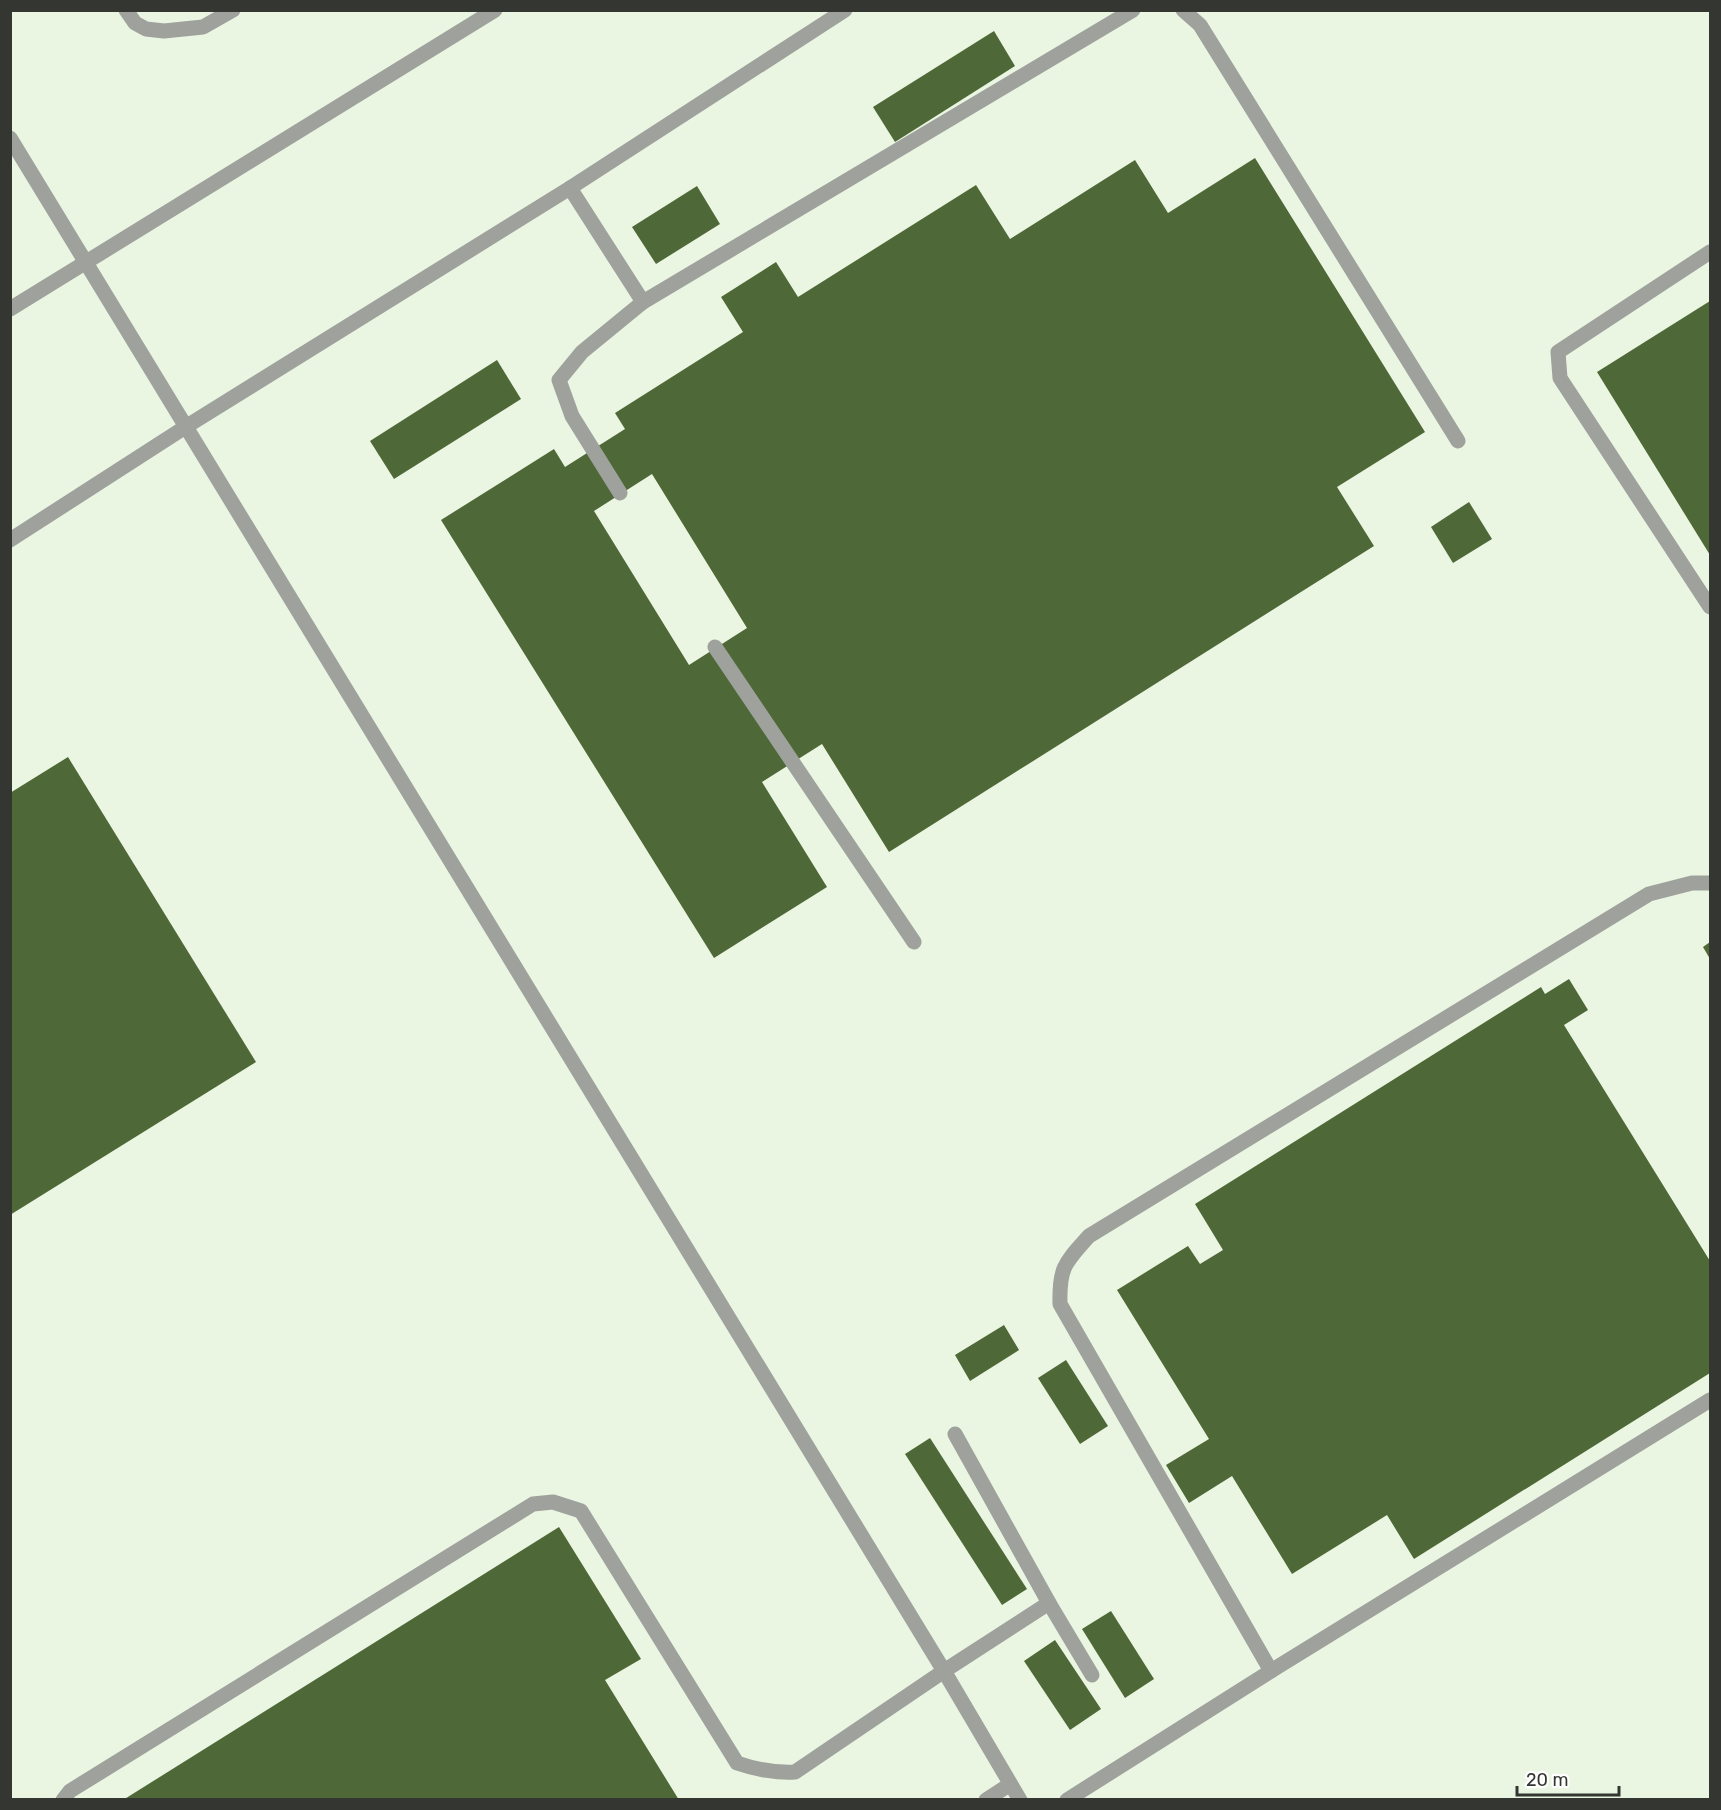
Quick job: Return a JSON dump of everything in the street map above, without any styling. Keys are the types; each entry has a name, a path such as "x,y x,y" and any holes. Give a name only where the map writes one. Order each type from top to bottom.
{"street":[{"path":"126,10 135,24 146,29 164,31 203,27 233,10"},
{"path":"10,309 495,10"},
{"path":"10,540 187,426 570,188 845,10"},
{"path":"620,494 572,416 559,380 582,352 643,302 1133,10"},
{"path":"1183,10 1200,25 1458,441"},
{"path":"10,138 944,1671 1009,1785 1020,1800"},
{"path":"570,188 643,302"},
{"path":"1710,252 1558,352 1560,378 1710,607"},
{"path":"715,648 914,942"},
{"path":"1271,1671 1060,1304 1062,1270 1089,1236 1649,894 1692,883 1710,883"},
{"path":"1067,1800 1710,1400"},
{"path":"955,1434 1049,1604 1092,1675"},
{"path":"63,1800 69,1791 533,1504 553,1502 581,1510 737,1763 776,1773 795,1772 944,1671 1049,1604"},
{"path":"986,1800 1009,1785"}],"shaded area":[{"path":"11,11 1710,11 1710,1799 11,1799"}],"building":[{"path":"994,31 1015,66 895,142 873,107"},
{"path":"1255,158 1425,432 1337,487 1374,546 889,852 822,744 762,782 827,887 714,958 441,520 554,449 565,467 625,429 615,413 743,332 721,297 776,262 798,297 976,185 1010,239 1135,160 1168,213","holes":["652,474 747,628 689,665 594,511"]},
{"path":"697,186 720,224 656,264 632,227"},
{"path":"1710,301 1710,555 1597,372"},
{"path":"497,360 521,399 394,479 370,441"},
{"path":"1469,502 1492,539 1453,563 1431,527"},
{"path":"68,757 256,1062 10,1215 10,793"},
{"path":"1710,942 1710,959 1703,947"},
{"path":"1569,979 1588,1010 1564,1025 1710,1261 1710,1373 1414,1559 1387,1515 1292,1574 1232,1476 1189,1503 1166,1465 1209,1439 1117,1290 1188,1246 1200,1264 1223,1250 1195,1204 1541,987 1545,994"},
{"path":"1004,1325 1019,1350 970,1381 955,1355"},
{"path":"1066,1360 1108,1426 1080,1444 1038,1378"},
{"path":"930,1438 1027,1589 1002,1605 905,1454"},
{"path":"559,1527 641,1659 605,1680 679,1800 123,1800"},
{"path":"1111,1611 1154,1679 1125,1698 1082,1629"},
{"path":"1055,1640 1101,1709 1070,1730 1024,1661"}]}
